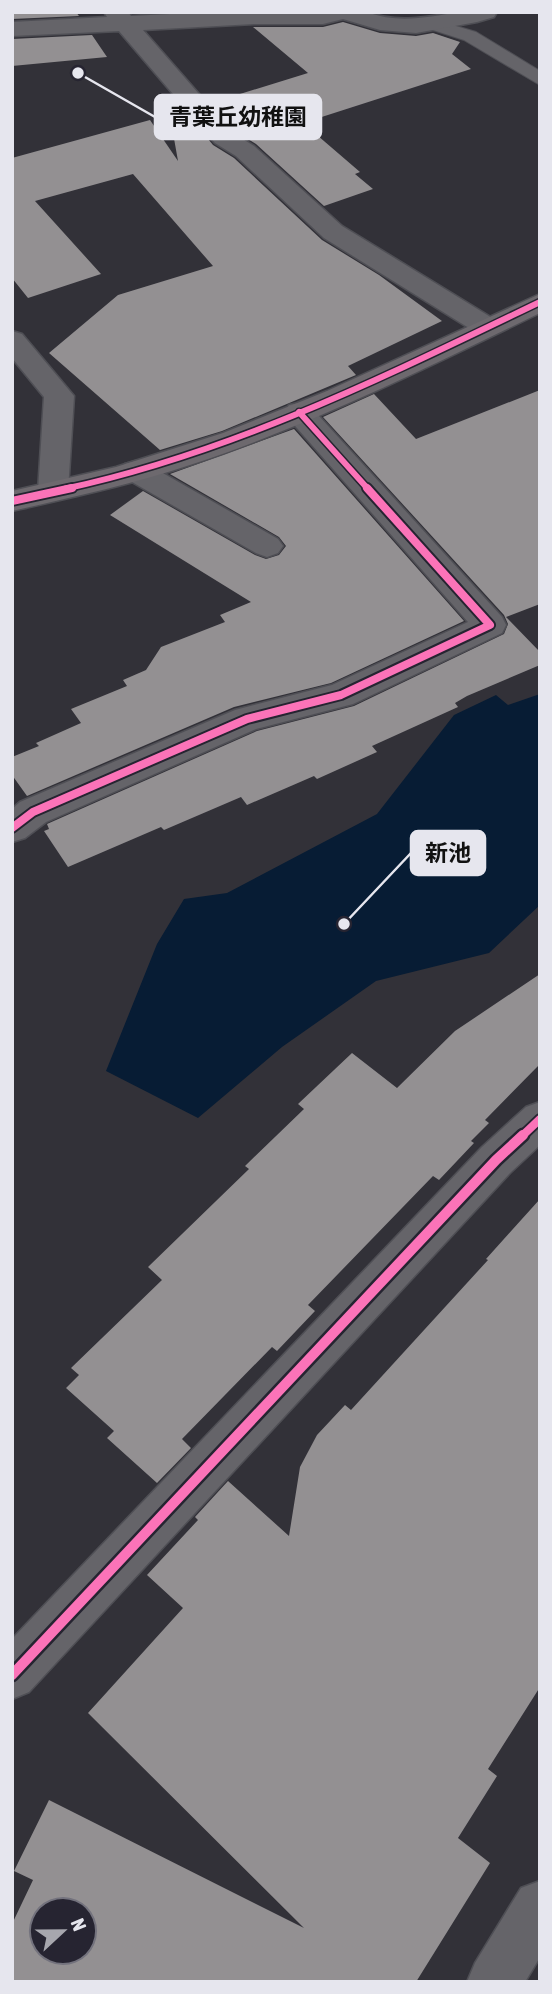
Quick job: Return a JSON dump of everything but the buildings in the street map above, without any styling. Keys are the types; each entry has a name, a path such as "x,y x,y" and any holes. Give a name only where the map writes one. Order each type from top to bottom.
{"street":[{"path":"12,29 120,18 323,18 344,12 396,25 439,26 486,12"},
{"path":"120,18 224,138 245,151 333,232 487,327"},
{"path":"12,501 136,471 229,440 372,382 540,302"},
{"path":"12,340 59,396 53,491"},
{"path":"12,828 33,812 247,719 341,695 490,625 299,412"},
{"path":"136,471 267,546"},
{"path":"12,1675 496,1160 540,1119"},
{"path":"495,1982 540,1907"}],"lane":[{"path":"439,26 470,36 540,79"}],"water":[{"path":"540,694 540,905 489,953 376,981 282,1047 198,1118 106,1071 157,944 184,899 227,893 377,814 454,715 496,695 508,705"}],"cycle path":[{"path":"12,501 127,474 233,440 337,397 540,302"},
{"path":"12,828 33,812 247,719 341,695 490,625 299,412"},
{"path":"12,1675 496,1160 540,1119"}],"place":[{"name":"青葉丘幼稚園","path":"78,73"},
{"name":"新池","path":"344,924"}]}
